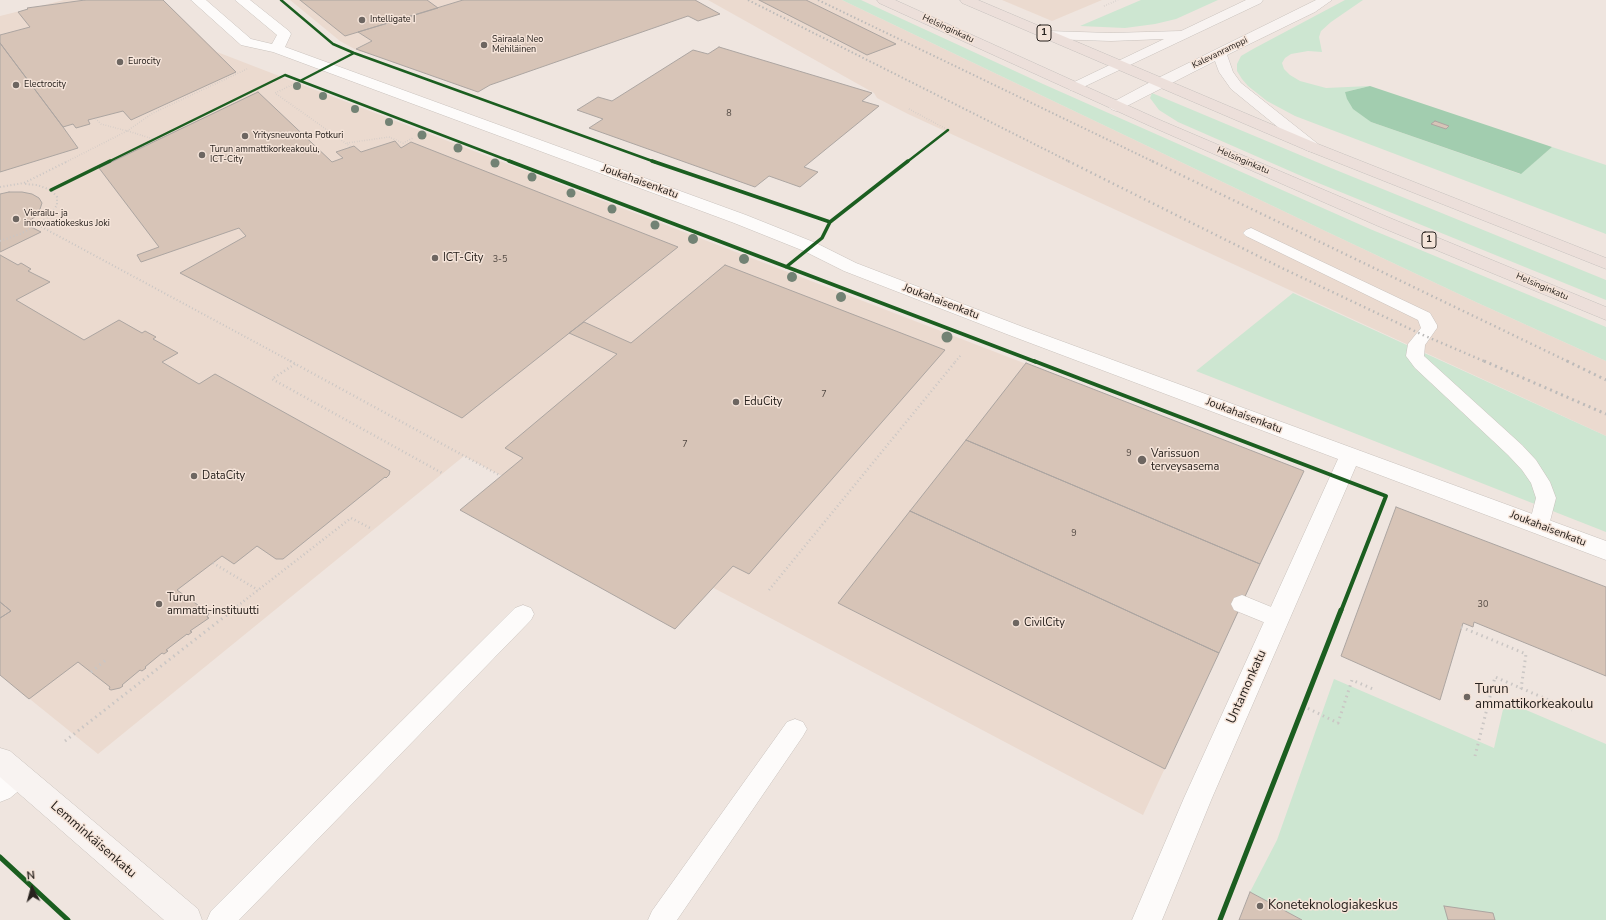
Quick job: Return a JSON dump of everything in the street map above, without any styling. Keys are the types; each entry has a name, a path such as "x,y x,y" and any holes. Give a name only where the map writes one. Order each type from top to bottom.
{"highway":[{"name":"Helsinginkatu","path":"884,0 1116,106 1384,222 1606,314"},
{"name":"1","path":"967,0 1312,147 1606,264"}],"main road":[{"path":"1075,88 1256,0"},
{"name":"Kalevanramppi","path":"1116,106 1219,53 1310,9 1325,0"},
{"path":"1048,35 1120,37 1189,33"},
{"path":"1219,53 1226,72 1236,86 1312,147"},
{"name":"Lemminkäisenkatu","path":"6,775 187,920"}],"street":[{"name":"Joukahaisenkatu","path":"198,0 246,42 277,49 766,229 810,247 850,267 1606,551"},
{"path":"242,0 284,34 277,49"},
{"name":"Untamonkatu","path":"1147,920 1198,798 1350,456"}],"lane":[{"path":"1251,233 1424,317 1429,325 1429,328 1416,344 1415,356 1425,368 1515,450 1529,465 1540,482 1546,498 1539,525"},
{"path":"1242,604 1278,619"},
{"path":"220,920 523,614"},
{"path":"661,920 795,729"}],"path":[{"path":"1104,6 1118,0"},
{"path":"24,184 127,131 153,113 250,67"},
{"path":"293,78 300,81"},
{"path":"300,81 275,93 351,147"},
{"path":"909,109 948,130 942,135"},
{"path":"95,118 101,124 153,139"},
{"path":"165,133 173,131 178,127"},
{"path":"136,148 145,145 159,136"},
{"path":"346,143 389,137 403,142 413,138"},
{"path":"0,187 24,184 37,185 51,190 57,196 57,205 50,215 38,225 20,234 0,241"},
{"path":"51,190 58,186"},
{"path":"38,225 501,476"},
{"path":"769,590 961,355"},
{"path":"296,364 272,379 442,473"},
{"path":"65,741 351,518 372,529"},
{"path":"214,563 258,590"},
{"path":"1461,627 1526,654 1521,689"},
{"path":"90,672 106,660"},
{"path":"1475,756 1495,677 1572,710"},
{"path":"1303,706 1338,723 1352,680 1374,689"},
{"path":"1301,713 1306,698"}],"shaded area":[{"path":"64,0 163,0 217,52 1304,471 1143,815 464,456 98,754 0,675 0,16"},
{"name":"Intelligate I","path":"290,0 464,0 359,32 372,41 357,48 370,50 360,52 340,41"},
{"path":"708,0 842,0 1321,229 1606,361 1606,436 908,114 877,98 874,93"},
{"path":"1002,0 1102,0 1052,21"}],"green space":[{"path":"842,0 861,0 1043,84 1370,229 1606,327 1606,361 1321,229"},
{"path":"1141,0 1218,0 1176,19 1155,24 1125,28 1080,26"},
{"path":"1345,0 1363,0 1331,22 1321,31 1319,37 1322,52 1308,51 1291,54 1285,58 1282,63 1284,69 1290,75 1300,81 1326,88 1370,86 1345,92 1371,122 1520,174 1552,147 1606,165 1606,234 1295,116 1267,101 1248,86 1242,79 1237,71 1237,64 1241,56"},
{"path":"1370,86 1552,147 1521,174 1371,122 1353,109 1345,92"},
{"path":"1152,93 1606,280 1606,300 1306,178 1178,122 1159,110 1150,98"},
{"path":"1293,293 1606,436 1606,532 1196,371"},
{"path":"1334,679 1494,748 1505,701 1606,744 1606,920 1302,920 1250,892 1277,840"}],"building":[{"name":"Eurocity","path":"85,0 163,0 236,72 131,120 123,111 88,120 90,124 76,128 73,124 63,127 0,43 0,35 30,27 18,12 28,9 27,8"},
{"name":"Intelligate I","path":"300,0 427,0 438,8 345,36"},
{"name":"Sairaala Neo Mehiläinen","path":"463,0 695,0 720,14 698,21 688,16 490,85 478,92 356,49 372,41 358,32"},
{"path":"759,0 806,0 896,44 867,55"},
{"name":"Electrocity","path":"0,43 63,127 78,148 0,172"},
{"path":"719,47 872,93 862,101 879,106 804,167 818,172 800,187 769,176 755,187 589,128 603,119 577,110 598,97 612,101 693,50 708,54"},
{"name":"ICT-City","path":"258,92 332,162 343,158 336,152 354,146 361,152 395,141 401,148 411,142 678,247 462,418 180,273 246,236 239,228 141,262 137,255 159,247 99,168"},
{"path":"1435,121 1449,126 1446,129 1431,124"},
{"name":"Vierailu- ja innovaatiokeskus Joki","path":"9,192 32,194 39,198 42,203 40,209 36,216 25,224 41,232 0,252 0,194"},
{"name":"DataCity","path":"0,255 18,265 21,263 31,269 28,271 50,282 16,300 84,340 119,320 142,333 145,331 156,337 153,339 178,353 162,362 199,384 215,374 390,471 386,478 385,477 283,559 276,559 257,546 234,564 222,556 177,590 209,613 207,617 209,618 166,650 168,651 164,654 162,653 145,667 146,668 142,671 140,670 120,688 109,689 110,687 78,662 29,699 0,675 0,618 11,611 0,602"},
{"name":"EduCity","path":"725,265 945,350 749,574 733,566 675,629 460,510 523,458 505,448 617,354 569,333 584,322 631,343"},
{"name":"Varissuon terveysasema","path":"1026,363 1304,471 1260,564 966,440"},
{"path":"966,440 1260,564 1219,653 910,511"},
{"path":"1396,507 1606,587 1606,676 1474,622 1473,627 1463,623 1440,700 1341,656"},
{"name":"CivilCity","path":"910,511 1219,653 1165,769 838,603"},
{"path":"0,602 11,611 0,618"},
{"name":"Koneteknologiakeskus","path":"1250,892 1302,920 1239,920"},
{"path":"1444,906 1493,913 1495,920 1448,920"}],"railway":[{"path":"748,0 1070,162"},
{"path":"818,0 1154,162"},
{"path":"1152,161 1569,362"},
{"path":"1070,162 1284,269 1423,335 1486,362"},
{"path":"1484,361 1606,414"},
{"path":"1567,361 1606,380"}],"cycle path":[{"path":"281,0 333,44 354,53 708,181 830,222 822,238 786,267"},
{"path":"300,81 354,53"},
{"path":"51,190 285,75 1386,496 1220,920"},
{"path":"830,222 948,130"},
{"path":"0,857 68,920"}],"place":[{"name":"Intelligate I","path":"362,20"},
{"name":"Sairaala Neo Mehiläinen","path":"484,45"},
{"name":"Eurocity","path":"120,62"},
{"name":"Electrocity","path":"16,85"},
{"name":"Yritysneuvonta Potkuri","path":"245,136"},
{"name":"Turun ammattikorkeakoulu, ICT-City","path":"202,155"},
{"name":"Vierailu- ja innovaatiokeskus Joki","path":"16,219"},
{"name":"ICT-City","path":"435,258"},
{"name":"EduCity","path":"736,402"},
{"name":"Varissuon terveysasema","path":"1142,460"},
{"name":"DataCity","path":"194,476"},
{"name":"Turun ammatti-instituutti","path":"159,604"},
{"name":"CivilCity","path":"1016,623"},
{"name":"Turun ammattikorkeakoulu","path":"1467,697"},
{"name":"Koneteknologiakeskus","path":"1260,906"}]}
